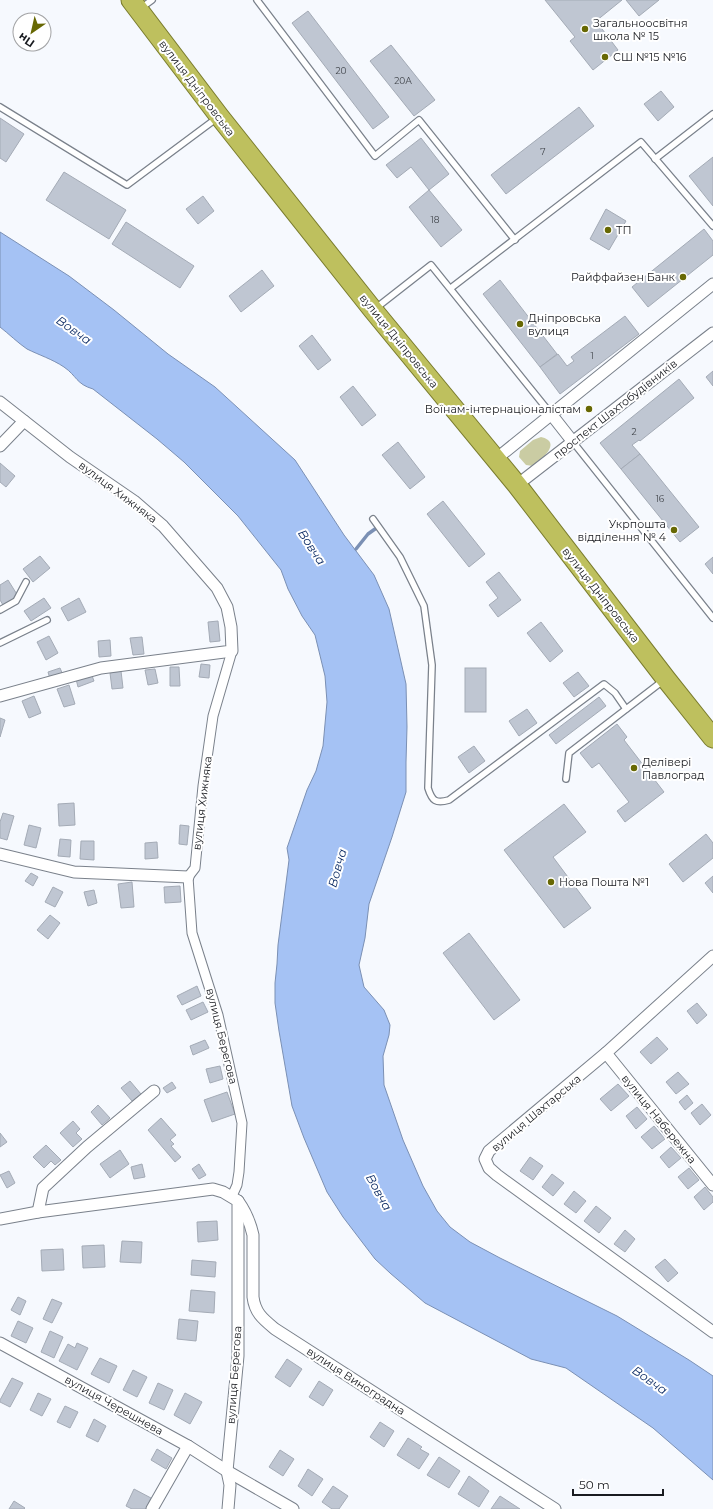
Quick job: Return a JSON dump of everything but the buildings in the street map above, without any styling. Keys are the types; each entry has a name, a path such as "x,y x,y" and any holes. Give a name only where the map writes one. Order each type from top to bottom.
{"highway":[{"name":"вулиця Дніпровська","path":"140,3 219,116 373,310 517,485 713,738"}],"street":[{"path":"496,459 713,284"},
{"name":"проспект Шахтобудівників","path":"517,485 713,333"},
{"name":"вулиця Хижняка","path":"0,402 70,457 134,501 164,526 217,588 227,607 231,627 232,651 213,716 203,786 194,868 188,877"},
{"path":"551,414 573,442"},
{"path":"0,446 24,421"},
{"path":"0,696 101,668 232,651"},
{"path":"0,854 74,872 188,877"},
{"name":"вулиця Берегова","path":"188,877 192,933 218,1015 242,1123 239,1172 235,1199 238,1356 227,1471 230,1485 228,1509"},
{"name":"вулиця Шахтарська","path":"713,956 606,1053 489,1151 486,1160 489,1168 497,1175 713,1332"},
{"name":"вулиця Набережна","path":"606,1053 713,1185"},
{"path":"38,1212 43,1188 87,1147 154,1091"},
{"path":"0,1219 38,1212 213,1189 223,1192 235,1199"},
{"name":"вулиця Виноградна","path":"235,1199 245,1211 251,1224 253,1235 254,1307 262,1318 275,1329 555,1509"},
{"name":"вулиця Черешнева","path":"0,1343 188,1446 227,1471"},
{"path":"152,1509 188,1446"},
{"path":"227,1471 293,1509"}],"lane":[{"path":"257,0 375,156 420,120 514,240"},
{"path":"0,107 127,185 219,116"},
{"path":"655,159 713,114"},
{"path":"451,288 641,142 713,226"},
{"path":"373,310 431,265 551,414"},
{"path":"573,442 713,618"},
{"path":"373,519 400,557 424,606 432,665 428,788 430,796 435,801 441,803 449,800 604,684 615,694 626,709"},
{"path":"0,610 16,601 26,582"},
{"path":"0,643 47,620"},
{"path":"566,779 570,753 666,679"}],"green space":[{"path":"541,437 547,439 550,443 548,451 541,460 533,466 526,465 519,457 520,451 533,440"}],"water":[{"name":"Вовча","path":"0,232 69,276 168,354 215,387 295,460 344,535 374,575 389,609 406,684 406,792 369,904 365,938 359,965 364,987 384,1010 390,1025 389,1035 383,1056 384,1085 403,1140 423,1186 437,1211 450,1227 470,1242 500,1258 617,1316 713,1376 713,1480 653,1428 566,1368 531,1359 425,1303 375,1259 343,1217 327,1192 292,1106 275,1003 278,945 289,860 287,848 307,790 316,771 323,746 327,702 325,676 315,635 302,616 288,589 281,570 238,516 184,462 93,389 83,385 64,367 27,349 0,327"}],"waterway":[{"path":"356,549 368,534 375,529"}],"place":[{"name":"Загальноосвітня школа № 15","path":"585,29"},
{"name":"СШ №15 №16","path":"605,57"},
{"name":"ТП","path":"608,230"},
{"name":"Райффайзен Банк","path":"683,277"},
{"name":"Дніпровська вулиця","path":"520,324"},
{"name":"Воїнам-інтернаціоналістам","path":"589,409"},
{"name":"Укрпошта відділення № 4","path":"674,530"},
{"name":"Делівері Павлоград","path":"634,768"},
{"name":"Нова Пошта №1","path":"551,882"}]}
